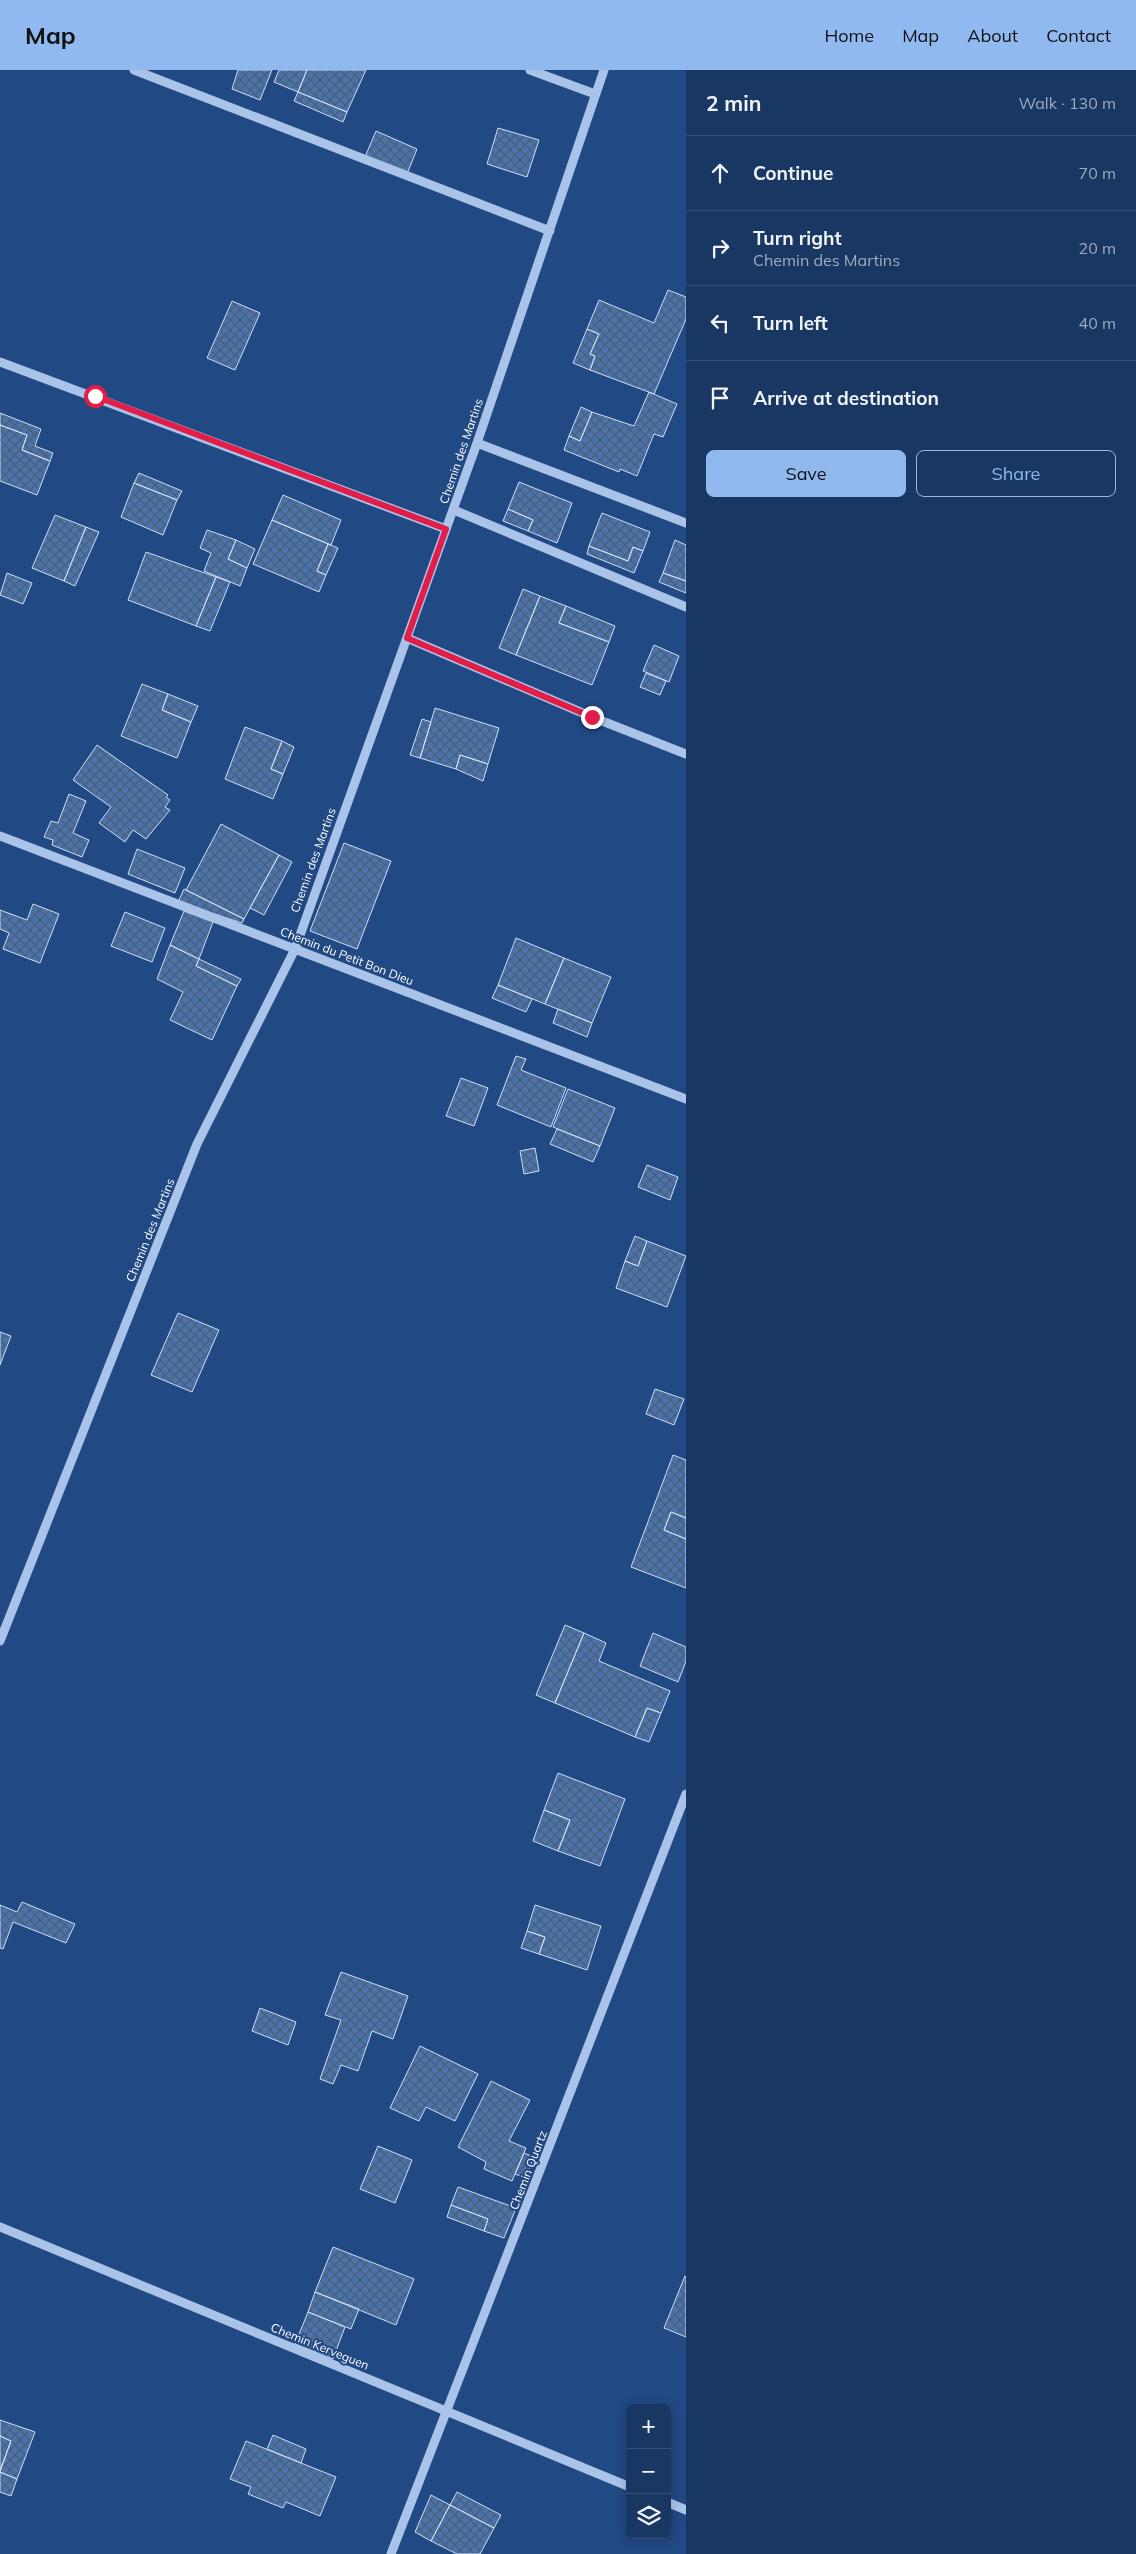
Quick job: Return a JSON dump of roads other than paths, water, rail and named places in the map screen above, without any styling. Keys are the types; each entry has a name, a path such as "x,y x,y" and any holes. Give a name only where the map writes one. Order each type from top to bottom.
{"street":[{"path":"134,70 550,231"},
{"path":"530,70 595,94"},
{"name":"Chemin des Martins","path":"0,1641 197,1144 295,949 454,510 604,70"},
{"path":"0,362 446,529"},
{"path":"477,443 686,523"},
{"path":"454,510 686,607"},
{"path":"407,638 686,754"},
{"name":"Chemin du Petit Bon Dieu","path":"0,836 686,1099"},
{"name":"Chemin Quartz","path":"391,2554 448,2412 686,1794"},
{"name":"Chemin Kerveguen","path":"0,2227 626,2485"},
{"path":"671,2504 686,2510"}]}
